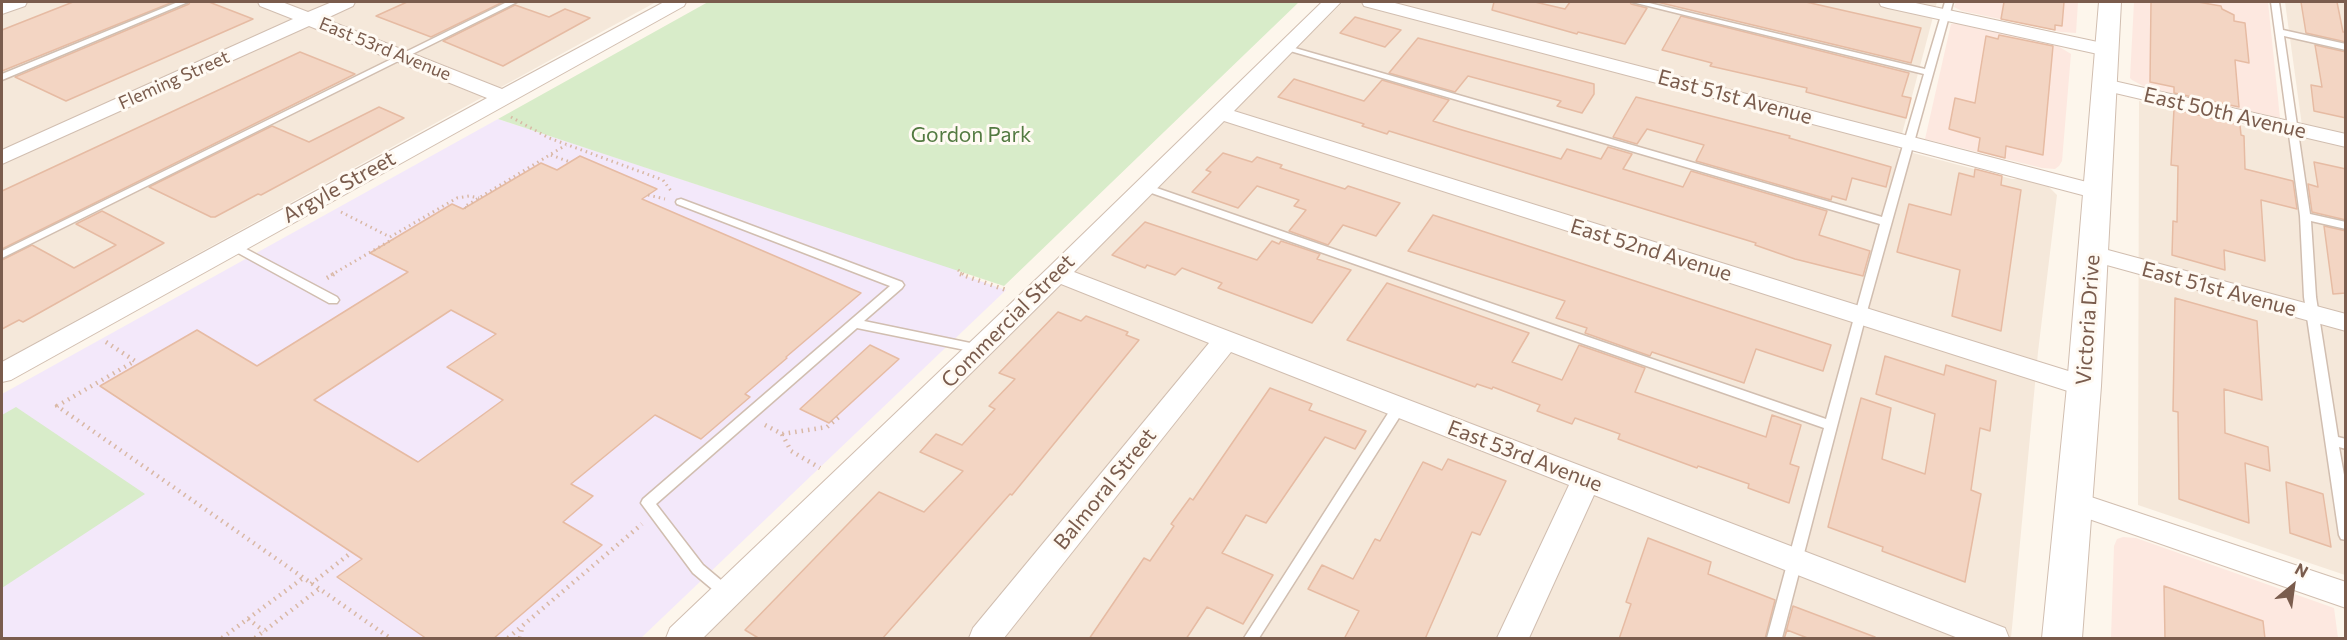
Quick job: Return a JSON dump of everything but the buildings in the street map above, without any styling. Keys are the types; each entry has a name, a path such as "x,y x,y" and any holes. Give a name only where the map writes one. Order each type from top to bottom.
{"street":[{"path":"2,8 18,2"},
{"name":"East 53rd Avenue","path":"267,2 401,57 505,105"},
{"name":"Fleming Street","path":"2,158 346,2"},
{"name":"Argyle Street","path":"2,373 233,246 505,105 677,2"},
{"name":"Commercial Street","path":"682,639 1332,2"},
{"name":"East 51st Avenue","path":"1371,2 2098,192"},
{"path":"1888,2 1947,8 2107,50"},
{"name":"Victoria Drive","path":"2062,639 2084,386 2110,2"},
{"name":"East 50th Avenue","path":"2105,85 2346,141"},
{"name":"East 52nd Avenue","path":"1219,113 2084,386"},
{"name":"East 51st Avenue","path":"2093,254 2346,323"},
{"name":"East 53rd Avenue","path":"1057,274 1993,639"},
{"name":"Balmoral Street","path":"985,639 1226,340"},
{"path":"1514,639 1586,480"},
{"path":"2073,502 2346,595"}],"lane":[{"path":"2,77 184,2"},
{"path":"2,255 513,2"},
{"path":"1636,2 1927,72"},
{"path":"2275,2 2305,216 2313,314 2346,535"},
{"path":"1775,639 1830,425 1927,72 1947,8"},
{"path":"2280,32 2346,46"},
{"path":"1285,48 1887,222"},
{"path":"1144,187 1830,425"},
{"path":"681,202 898,285 648,503 698,569 729,595"},
{"path":"2305,216 2346,226"},
{"path":"233,246 333,300"},
{"path":"853,323 980,349"},
{"path":"1251,639 1399,407"},
{"path":"2331,440 2346,444"}],"path":[{"path":"505,105 526,126 663,180 681,202"},
{"path":"466,208 464,207 567,144"},
{"path":"551,154 570,162"},
{"path":"310,288 457,198 469,196 479,198"},
{"path":"333,209 392,238"},
{"path":"958,270 960,273 1006,290"},
{"path":"100,339 135,361 57,406 390,639"},
{"path":"747,417 782,434 827,427 839,417"},
{"path":"782,434 784,445 796,456 820,468"},
{"path":"508,639 655,513"},
{"path":"311,584 352,552"},
{"path":"222,639 303,578"},
{"path":"255,639 319,589"},
{"path":"248,619 265,631"},
{"path":"520,639 522,627"}],"shaded area":[{"path":"2,2 656,2 2,361"},
{"path":"1343,2 1937,2 1898,149 2012,179 2040,183 2048,186 2057,195 2038,352 2011,638 699,638"},
{"path":"1956,2 2078,2 2076,33 2061,32 1962,11 1954,7"},
{"path":"2134,2 2268,2 2280,118 2145,87 2132,80 2130,78"},
{"path":"2285,2 2345,2 2345,575 2138,505 2139,101 2304,140"},
{"path":"1958,23 2058,46 2071,54 2062,161 2055,169 2042,168 1925,139 1951,24"},
{"path":"498,119 958,270 960,274 1006,290 641,638 2,638 2,394"},
{"path":"2136,538 2334,608 2338,638 2111,638 2114,546 2117,539"}],"green space":[{"name":"Gordon Park","path":"708,2 1299,2 1004,286 498,119"},
{"path":"16,407 145,494 2,588 2,415"}]}
